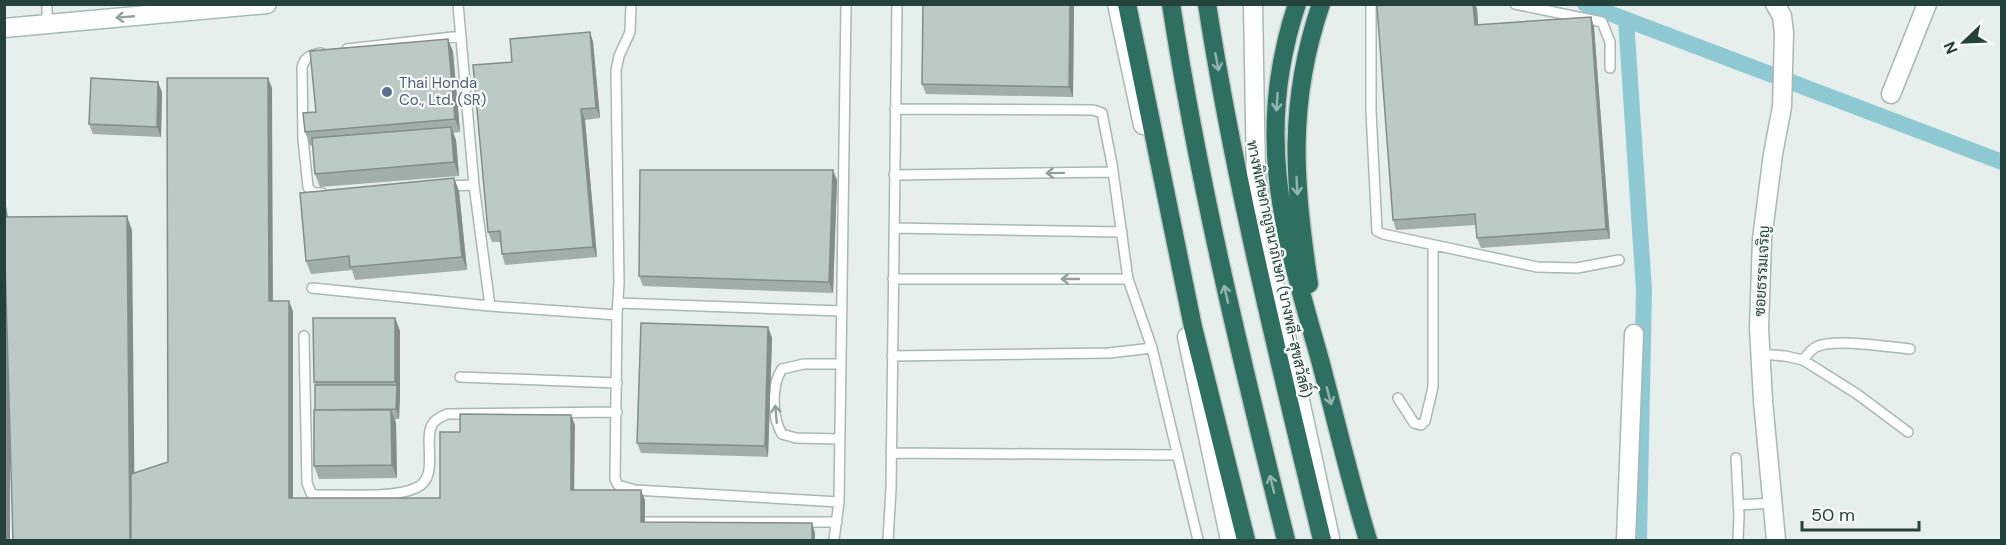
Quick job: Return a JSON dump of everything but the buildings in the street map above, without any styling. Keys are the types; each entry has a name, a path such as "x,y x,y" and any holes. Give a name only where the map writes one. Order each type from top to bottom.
{"highway":[{"path":"1127,4 1193,327 1246,540"},
{"path":"1171,4 1220,268 1286,540"},
{"name":"ทางพิเศษกาญจนาภิเษก (บางพลี-สุขสวัสดิ์)","path":"1208,4 1226,112 1257,262 1322,540"},
{"path":"1297,4 1287,34 1280,67 1276,105 1275,151 1279,195 1288,244 1368,540"},
{"path":"1320,360 1298,209 1296,120 1301,77 1311,32 1321,4"}],"street":[{"path":"4,28 267,4"},
{"path":"1117,4 1230,540"},
{"path":"1253,4 1256,177 1267,249 1330,540"},
{"name":"ซอยธรรมเจริญ","path":"1775,4 1782,16 1784,33 1782,106 1762,239 1759,328 1776,540"},
{"path":"1892,94 1927,4"},
{"path":"1626,540 1634,334"}],"lane":[{"path":"47,4 47,24"},
{"path":"458,4 474,185 490,306"},
{"path":"631,4 630,32 616,70 619,303 616,315 615,479 618,485 635,490 839,502"},
{"path":"834,540 839,502 846,4"},
{"path":"888,540 897,4"},
{"path":"1371,4 1371,111 1377,231 1537,267 1577,268 1619,260"},
{"path":"1515,4 1602,21 1610,42 1610,68"},
{"path":"332,192 313,193 308,187 303,139 302,68 305,59 311,55 335,51 461,36"},
{"path":"895,110 1093,110 1102,113 1128,279 1152,348 1198,540"},
{"path":"894,175 1113,172"},
{"path":"438,186 474,185"},
{"path":"894,228 1122,232"},
{"path":"1398,398 1414,423 1421,425 1425,421 1432,387 1433,245"},
{"path":"893,279 1128,279"},
{"path":"312,288 490,306 616,315"},
{"path":"619,303 842,311"},
{"path":"304,336 307,483 311,493 315,495 394,494 416,488 426,479 430,461 430,428 434,422 447,414 617,412"},
{"path":"1803,360 1813,348 1824,344 1910,349"},
{"path":"892,356 1109,353 1152,348"},
{"path":"1760,354 1803,360 1857,394 1908,432"},
{"path":"839,439 796,438 782,434 777,426 774,401 776,377 782,369 804,364 841,364"},
{"path":"460,377 616,383"},
{"path":"891,453 1178,455"},
{"path":"1736,458 1738,540"},
{"path":"1738,505 1774,503"},
{"path":"645,522 837,522"}],"waterway":[{"path":"1585,4 2002,162"},
{"path":"1626,20 1644,290 1639,540"}],"place":[{"name":"Thai Honda Co., Ltd. (SR)","path":"387,92"}]}
